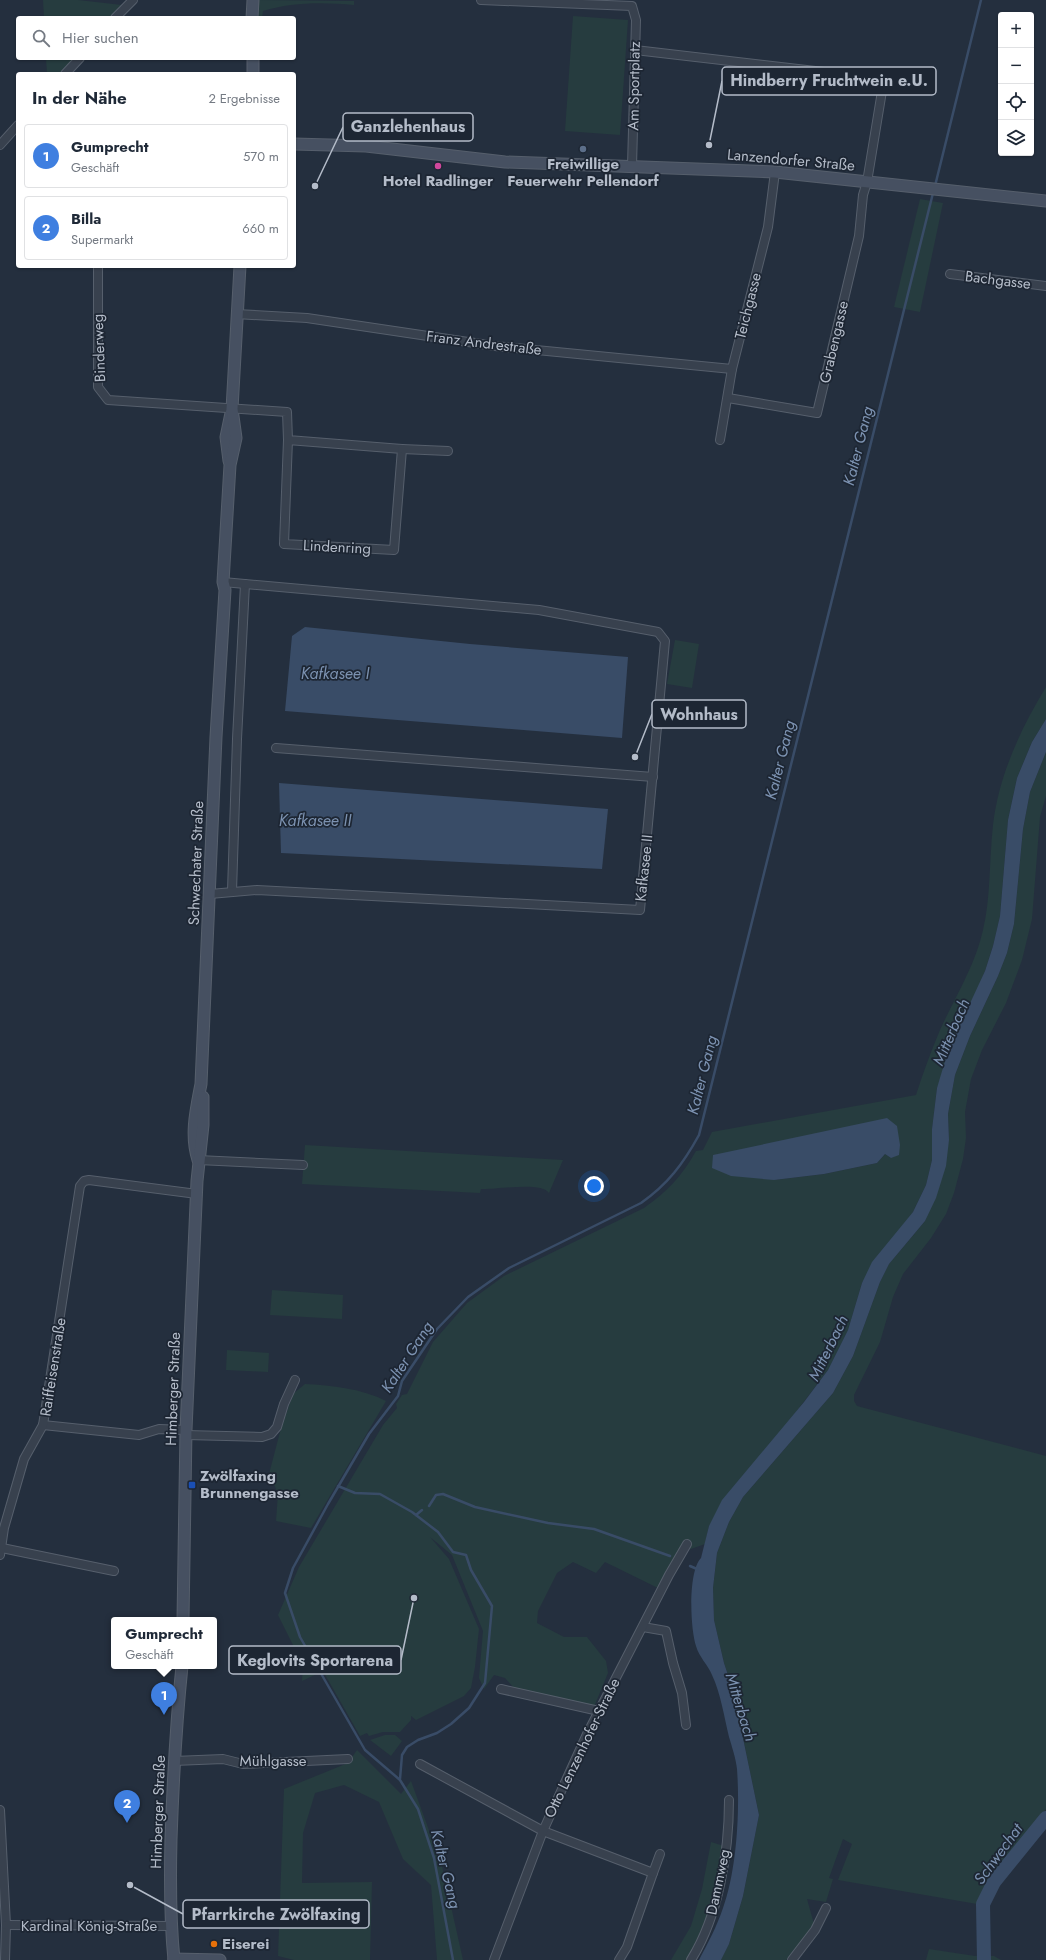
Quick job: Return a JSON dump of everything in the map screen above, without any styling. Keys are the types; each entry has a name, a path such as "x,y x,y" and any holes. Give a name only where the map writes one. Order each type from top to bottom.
{"main road":[{"path":"252,0 252,16"},
{"path":"252,60 253,72"},
{"name":"Lanzendorfer Straße","path":"296,144 366,146 505,162 775,172 1046,201"},
{"name":"Schwechater Straße","path":"198,1160 194,1131 201,1084 225,590 223,582 230,465 236,438 232,409 236,314 240,268"},
{"name":"Himberger Straße","path":"183,1617 186,1432 198,1160"},
{"name":"Himberger Straße","path":"174,1959 171,1926 170,1878 174,1761 182,1669"},
{"path":"174,1959 220,1960"}],"street":[{"path":"117,16 133,0"},
{"name":"Am Sportplatz","path":"481,0 632,6 636,20 632,166"},
{"path":"635,50 884,79 867,182"},
{"path":"67,72 78,60"},
{"path":"0,145 16,127"},
{"name":"Teichgasse","path":"720,440 732,369 768,227 775,172"},
{"name":"Grabengasse","path":"728,398 817,413 860,236 863,195 867,182"},
{"name":"Binderweg","path":"98,268 98,387 108,400 232,409"},
{"name":"Bachgasse","path":"950,274 1046,286"},
{"name":"Franz Andrestraße","path":"236,314 307,318 495,346 732,369"},
{"name":"Lindenring","path":"232,409 287,412 288,440 284,544 394,550 402,449"},
{"path":"288,440 448,451"},
{"path":"223,582 539,610 658,632 665,641 654,777 276,748"},
{"path":"210,894 232,891 245,584"},
{"name":"Kafkasee II","path":"232,891 256,890 640,910 654,777"},
{"path":"198,1160 303,1165"},
{"name":"Raiffeisenstraße","path":"114,1571 1,1551 4,1528 24,1460 43,1425 80,1186 84,1181 89,1180 197,1194"},
{"path":"43,1425 139,1435 159,1429 262,1438 271,1434 277,1427 284,1404 296,1380"},
{"name":"Otto Lenzenhofer-Straße","path":"494,1960 542,1831 599,1710 687,1544"},
{"path":"643,1626 666,1631 673,1663 682,1693 686,1725"},
{"path":"501,1689 599,1710"},
{"name":"Mühlgasse","path":"174,1761 223,1759 243,1764 348,1759"},
{"path":"420,1764 542,1831 653,1874"},
{"name":"Dammweg","path":"691,1960 702,1941 712,1914 729,1829 729,1800"},
{"path":"0,1810 6,1925 5,1960"},
{"path":"619,1960 628,1947 660,1854"},
{"path":"792,1960 815,1930 826,1908"},
{"name":"Kardinal König-Straße","path":"6,1925 171,1926"}],"green space":[{"path":"43,0 78,0 122,5 112,16 44,16"},
{"path":"259,0 354,1 354,5 331,3 296,4 263,11 262,16 257,16"},
{"path":"573,16 628,20 620,135 565,131"},
{"path":"46,60 72,60 61,72 47,72"},
{"path":"920,199 943,203 920,312 894,307"},
{"path":"675,640 699,644 692,688 667,684"},
{"path":"1046,687 1046,719 1032,742 1017,778 1008,820 1000,916 993,946 985,971 937,1088 932,1129 932,1160 926,1185 913,1212 862,1283 848,1330 828,1370 709,1526 705,1544 691,1549 681,1548 660,1589 605,1562 596,1573 573,1562 557,1573 538,1611 537,1623 564,1637 587,1637 606,1661 608,1673 594,1707 514,1688 505,1678 494,1675 484,1689 479,1678 483,1631 452,1555 430,1537 449,1559 479,1629 471,1688 464,1696 416,1720 411,1716 411,1720 400,1732 383,1732 369,1736 367,1733 360,1736 323,1671 302,1681 303,1665 278,1615 299,1567 383,1425 397,1408 396,1404 402,1395 407,1394 433,1342 467,1303 504,1276 644,1208 653,1202 680,1176 696,1151 703,1150 712,1132 916,1095 937,1038 975,956 986,917 993,825 1000,788 1019,736","holes":["900,1145 891,1158 885,1154 877,1163 824,1174 774,1180"]},
{"path":"1046,752 1046,796 1040,817 1032,919 1022,960 1006,1003 982,1050 971,1079 965,1112 966,1138 963,1159 954,1193 946,1214 931,1238 903,1274 893,1297 880,1342 854,1395 854,1401 857,1406 1046,1456 1046,1809 987,1884 977,1904 838,1880 852,1844 843,1839 829,1878 833,1879 826,1902 807,1899 814,1924 794,1953 786,1960 721,1960 729,1944 743,1896 759,1815 733,1690 724,1663 714,1620 713,1588 717,1553 729,1522 743,1497 833,1393 853,1356 880,1282 889,1264 925,1221 949,1140 948,1114 955,1075 970,1036 1007,953 1014,924 1023,829 1030,792"},
{"path":"305,1145 563,1160 549,1193 545,1189 537,1187 481,1189 480,1193 302,1184"},
{"path":"272,1290 343,1295 342,1319 270,1315"},
{"path":"227,1350 269,1353 268,1372 226,1370"},
{"path":"305,1384 347,1388 367,1393 386,1401 311,1528 276,1521 278,1493 269,1474 280,1432 293,1394"},
{"path":"385,1735 395,1735 402,1741 391,1756 370,1740"},
{"path":"357,1750 401,1794 411,1781 442,1866 463,1960 437,1960 431,1885 403,1859 379,1802 344,1785 315,1793 303,1833 302,1883 372,1882 370,1960 294,1960 278,1956 284,1789 348,1763"},
{"path":"711,1842 724,1846 706,1927 689,1960 671,1960 691,1926 702,1889"},
{"path":"929,1949 975,1956 994,1956 1001,1960 926,1960"}],"water":[{"name":"Kafkasee I","path":"305,627 470,644 628,657 622,738 285,711 292,636"},
{"path":"1046,719 1046,752 1030,792 1023,829 1014,924 1007,953 970,1036 955,1075 948,1114 949,1140 946,1166 936,1198 925,1221 889,1264 880,1282 853,1356 833,1393 743,1497 729,1522 717,1553 713,1588 714,1620 724,1663 733,1690 759,1815 743,1896 729,1944 721,1960 699,1960 721,1915 732,1876 738,1821 738,1785 736,1761 718,1690 710,1671 697,1650 694,1638 691,1600 694,1575 701,1558 709,1526 722,1500 804,1402 828,1370 848,1330 862,1283 872,1262 913,1212 926,1185 932,1160 932,1129 937,1088 948,1051 985,971 993,946 1000,916 1008,820 1017,778 1032,742"},
{"name":"Kafkasee II","path":"279,783 608,809 602,869 281,853"},
{"path":"887,1118 897,1126 900,1145 899,1155 891,1158 885,1154 877,1163 824,1174 774,1180 731,1176 712,1168 713,1155"}],"waterway":[{"name":"Kalter Gang","path":"935,186 981,0"},
{"name":"Kalter Gang","path":"453,1960 434,1858 418,1809 400,1780 365,1750 300,1637 285,1593 293,1568 328,1504 369,1434 398,1396 402,1381 437,1329 468,1297 509,1268 641,1203 651,1196 674,1173 699,1135 933,193"},
{"path":"338,1486 355,1493 380,1494 412,1512 438,1532 453,1552 466,1555 471,1570 492,1606 485,1683 469,1708 451,1724 437,1733 418,1740 407,1747 402,1755 400,1779"},
{"path":"429,1506 436,1495 443,1494 475,1507 548,1523 594,1529 670,1556"},
{"path":"416,1515 422,1510"},
{"path":"690,1566 697,1569"},
{"name":"Schwechat","path":"984,1960 983,1904 994,1882 1046,1818"}],"place":[{"name":"Hindberry Fruchtwein e.U.","path":"709,145"},
{"name":"Freiwillige Feuerwehr Pellendorf","path":"583,149"},
{"name":"Hotel Radlinger","path":"438,166"},
{"name":"Ganzlehenhaus","path":"315,186"},
{"name":"Wohnhaus","path":"635,757"},
{"name":"Zwölfaxing Brunnengasse","path":"192,1485"},
{"name":"Keglovits Sportarena","path":"414,1598"},
{"name":"Gumprecht","path":"164,1715"},
{"name":"Billa","path":"127,1823"},
{"name":"Pfarrkirche Zwölfaxing","path":"130,1885"},
{"name":"Eiserei","path":"214,1944"}],"water label":[{"name":"Mitterbach","path":"951,1032"},
{"name":"Mitterbach","path":"828,1348"},
{"name":"Mitterbach","path":"741,1707"}]}
